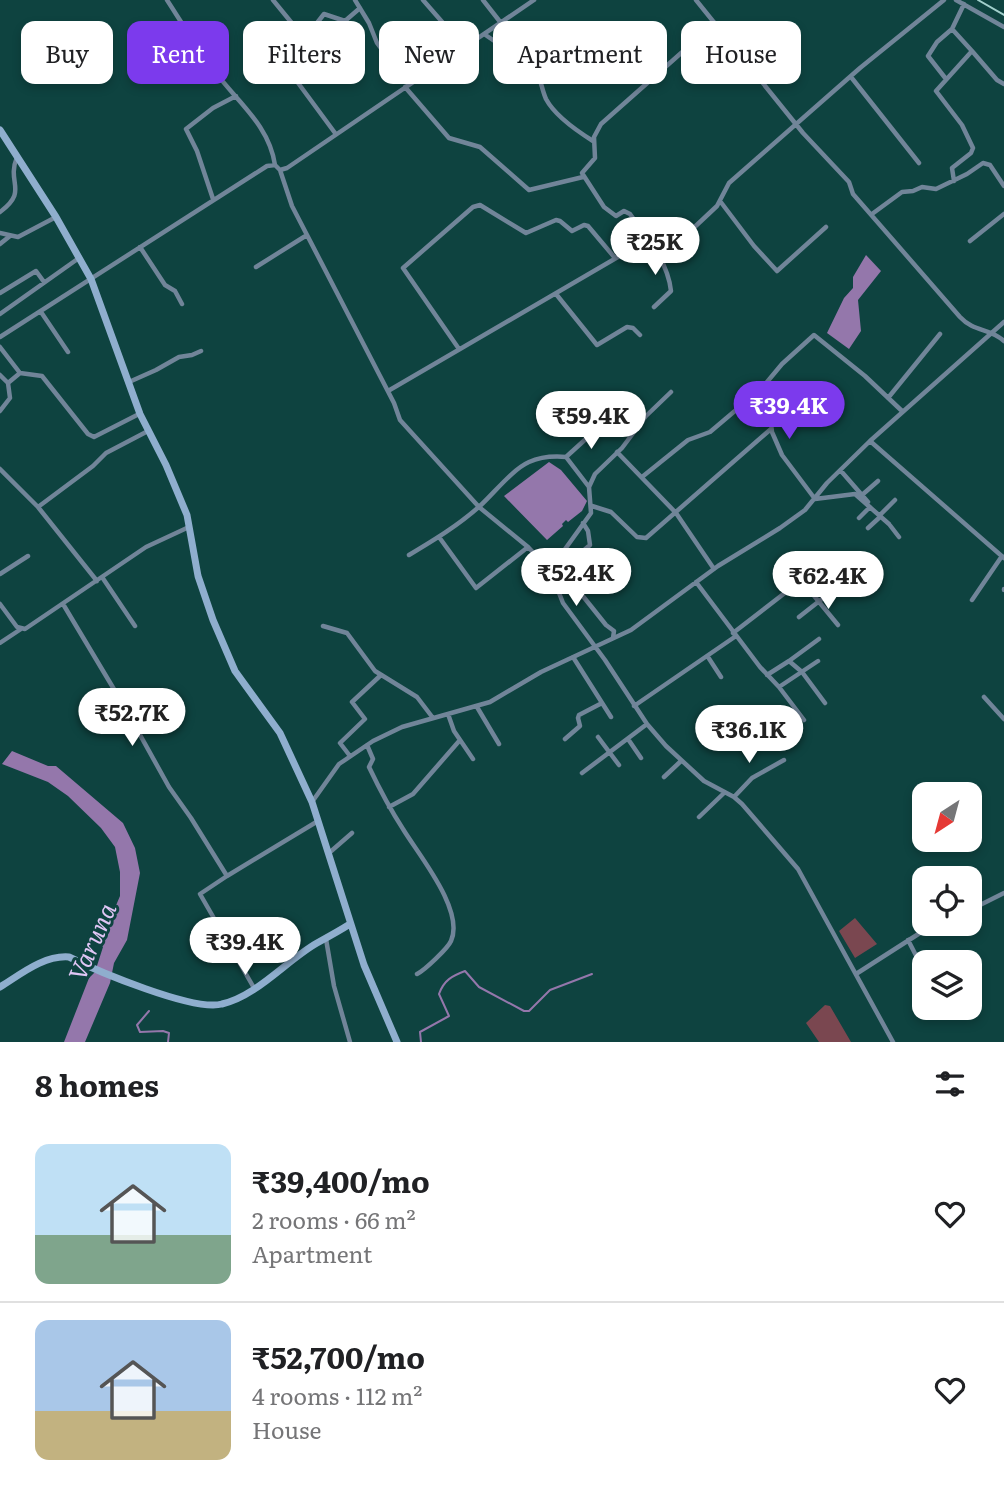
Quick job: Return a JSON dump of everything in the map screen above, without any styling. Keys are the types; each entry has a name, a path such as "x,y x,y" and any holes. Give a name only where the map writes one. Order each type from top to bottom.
{"street":[{"path":"273,0 290,21"},
{"path":"355,0 377,43 406,85 449,138 480,147 529,190 583,177"},
{"path":"423,0 441,21"},
{"path":"483,0 499,21"},
{"path":"503,21 534,0"},
{"path":"696,0 713,21"},
{"path":"387,391 626,252 644,251 684,237 720,201 729,183 851,76 944,0"},
{"path":"956,0 1004,27"},
{"path":"170,1 215,72 256,119 273,151 275,165 280,170 288,196 400,420 479,507 528,547 552,573 563,603 647,724 681,761 704,781 734,797 763,826 798,869 893,1042"},
{"path":"946,79 928,56 937,42 952,29 964,4"},
{"path":"319,21 324,14 345,21 360,8"},
{"path":"479,37 493,28"},
{"path":"952,29 997,80 1004,84"},
{"path":"484,34 533,66 548,102 570,125 593,141"},
{"path":"954,181 952,168 971,153 973,148 962,125 937,95 937,89 972,51"},
{"path":"654,307 671,291 666,270 654,247 630,214 624,211 613,215 604,207 583,177 583,170 595,158 593,141 601,124 681,53"},
{"path":"851,76 919,163"},
{"path":"299,84 335,133"},
{"path":"764,84 797,125 848,180 852,192 965,322 974,328 993,332 1004,341"},
{"path":"280,170 287,168 406,85"},
{"path":"213,199 187,129 213,108 236,96"},
{"path":"0,130 56,217 90,279 127,383 166,465 190,527 203,593 235,671 280,733 312,802 364,965 397,1042"},
{"path":"0,212 12,204 15,198 17,156"},
{"path":"872,215 902,191 913,191 922,187 936,189 983,163 990,165 1004,186"},
{"path":"0,329 2,336 213,199 267,166 275,165"},
{"path":"720,201 777,271 826,227"},
{"path":"459,349 403,268 473,207 480,205 523,233 556,220 572,232 587,226 615,258"},
{"path":"970,241 1004,214"},
{"path":"0,233 18,236 56,217"},
{"path":"0,244 10,235"},
{"path":"256,267 307,235"},
{"path":"139,247 165,285 175,290 183,304"},
{"path":"0,314 79,258"},
{"path":"0,293 36,271 44,282"},
{"path":"556,294 597,345 627,327 633,328 640,335"},
{"path":"41,312 68,352"},
{"path":"312,802 339,764 367,745 402,727 477,707 506,694 541,672 638,626 714,569 780,528 805,510 827,483 870,441 1004,322"},
{"path":"888,398 940,334"},
{"path":"642,478 688,440 710,432 734,409 754,395 782,364 814,335 902,411"},
{"path":"0,347 20,373"},
{"path":"127,383 179,357 201,351"},
{"path":"8,383 20,373 42,376 88,434 94,437 140,414"},
{"path":"0,375 8,383 10,401 0,411"},
{"path":"589,488 596,474 646,416 671,392"},
{"path":"754,395 770,415 771,429 782,454 815,499"},
{"path":"410,555 479,507 526,464 544,458 566,457 598,427"},
{"path":"592,506 611,512 643,539 771,429"},
{"path":"38,507 110,450 148,430"},
{"path":"870,441 1003,557 972,600"},
{"path":"617,452 676,513 714,569"},
{"path":"552,573 591,513 592,506 589,488 566,457"},
{"path":"0,469 38,507 97,581"},
{"path":"841,471 880,516"},
{"path":"862,495 878,481"},
{"path":"815,499 855,494 900,537"},
{"path":"868,528 895,500"},
{"path":"859,518 870,507"},
{"path":"552,573 562,570 590,545 589,531 583,523"},
{"path":"0,643 155,541 190,527"},
{"path":"439,537 476,588 528,547"},
{"path":"0,574 28,556"},
{"path":"562,570 606,625 614,631 613,638"},
{"path":"102,577 135,626"},
{"path":"696,582 804,720"},
{"path":"634,706 708,657 799,582 806,586 838,625"},
{"path":"799,617 841,584"},
{"path":"0,604 17,627 22,629"},
{"path":"63,604 169,787 227,876"},
{"path":"323,626 347,633 375,671 417,697 433,718"},
{"path":"767,675 819,639"},
{"path":"573,657 611,717"},
{"path":"708,657 721,677"},
{"path":"789,661 802,672 825,703"},
{"path":"779,687 818,661"},
{"path":"350,756 340,743 365,719 352,702 381,675"},
{"path":"984,697 1004,719"},
{"path":"565,739 580,726 579,715 602,703"},
{"path":"477,707 499,744"},
{"path":"448,714 454,731 473,759"},
{"path":"582,773 647,724"},
{"path":"598,737 620,765"},
{"path":"628,738 640,758"},
{"path":"389,807 413,794 460,740"},
{"path":"367,745 373,759 369,767 389,807 441,890 452,918 451,941 428,968 417,974"},
{"path":"734,797 752,778 784,760"},
{"path":"664,777 681,761"},
{"path":"699,817 724,793"},
{"path":"254,988 201,897 202,892 318,821"},
{"path":"328,854 352,833"},
{"path":"982,904 1004,893"},
{"path":"0,986 32,967 63,956 175,998 207,1006 229,1003 317,943 350,924"},
{"path":"856,974 914,936"},
{"path":"326,939 337,1000 350,1042"},
{"path":"908,940 913,950"}],"shaded area":[{"path":"866,255 881,271 858,300 861,331 849,349 827,333 844,298 853,288 853,277"},
{"path":"549,462 561,470 587,501 582,511 568,522 566,520 547,540 504,496"},
{"path":"12,751 48,766 56,766 123,823 135,848 140,873 127,940 114,963 110,983 85,1042 64,1042 89,978 95,972 103,947 100,943 120,896 120,872 115,847 101,828 68,796 48,782 2,764"},
{"path":"855,918 877,944 855,958 839,931"},
{"path":"825,1005 830,1006 851,1042 819,1042 806,1023"}],"waterway":[{"path":"421,1042 420,1032 449,1016 439,994 443,985 465,971 479,987 524,1011 529,1011 550,990 592,974"},
{"path":"149,1011 137,1025 140,1032 169,1033 168,1042"}],"railway":[{"path":"978,0 1004,15"}],"water label":[{"name":"Varuna","path":"93,942"}]}
